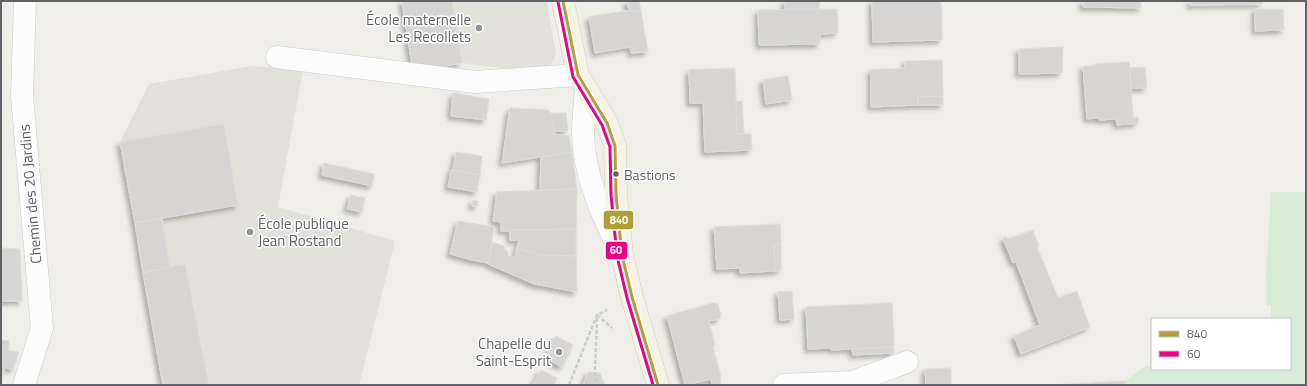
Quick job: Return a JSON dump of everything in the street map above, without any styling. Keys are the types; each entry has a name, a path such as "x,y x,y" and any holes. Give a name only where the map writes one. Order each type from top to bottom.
{"main road":[{"path":"563,1 582,82 607,123 615,146 616,195 622,255 632,297 658,385"}],"street":[{"name":"Chemin des 20 Jardins","path":"24,385 42,328 22,96 25,1"},
{"path":"277,57 475,82 582,82 584,133 588,174 603,216 622,255"},
{"path":"784,385 852,382 907,362"}],"path":[{"path":"569,385 597,315 595,373 597,385"}],"shaded area":[{"name":"École maternelle Les Recollets","path":"402,1 547,1 556,54 550,66 516,70 462,63 435,68 422,66"},
{"name":"École publique Jean Rostand","path":"252,66 303,70 278,207 395,241 359,385 163,385 120,142 149,84"}],"green space":[{"path":"1271,192 1306,192 1306,385 1125,385 1125,381 1145,366 1151,366 1151,370 1291,370 1291,318 1271,318 1271,306 1267,305 1266,275"}],"building":[{"path":"402,1 452,1 462,63 435,68 422,66 422,64 412,65"},
{"path":"627,1 639,1 641,11 631,12"},
{"path":"785,1 819,1 819,9 785,9"},
{"path":"872,1 941,1 942,40 873,42"},
{"path":"1083,1 1141,1 1141,8 1083,7"},
{"path":"1190,1 1262,1 1263,4 1190,5"},
{"path":"837,9 838,33 820,34 820,44 759,45 758,10"},
{"path":"1255,9 1283,9 1284,30 1255,31"},
{"path":"631,10 631,12 641,11 648,52 631,53 630,47 595,53 589,17"},
{"path":"1063,47 1062,73 1019,74 1019,49"},
{"path":"942,60 943,96 918,97 918,105 871,107 871,70 905,68 905,61"},
{"path":"1129,62 1133,117 1138,117 1138,123 1117,125 1116,119 1087,119 1083,66"},
{"path":"1145,67 1147,88 1131,88 1129,68"},
{"path":"735,68 737,134 751,134 752,150 705,152 703,103 690,103 689,70"},
{"path":"788,76 792,100 766,104 763,80"},
{"path":"453,93 489,99 486,120 451,116"},
{"path":"943,96 943,105 918,105 918,97"},
{"path":"742,101 744,134 737,134 736,102"},
{"path":"510,108 549,110 555,135 569,135 572,152 502,163"},
{"path":"550,113 566,113 568,131 554,131"},
{"path":"224,124 238,205 135,223 120,142"},
{"path":"456,152 482,156 480,175 453,170"},
{"path":"572,152 577,189 540,190 541,157"},
{"path":"324,163 374,174 372,186 322,175"},
{"path":"451,170 480,175 477,192 448,187"},
{"path":"577,189 576,229 501,231 501,222 493,221 497,192"},
{"path":"351,195 365,198 362,212 347,209"},
{"path":"473,200 478,201 477,207 472,206"},
{"path":"162,218 170,267 143,273 135,223"},
{"path":"458,221 494,227 488,263 450,254"},
{"path":"780,224 781,244 774,245 775,271 740,273 740,268 717,269 714,227"},
{"path":"576,229 576,256 540,255 517,248 519,240 510,240 510,230"},
{"path":"1033,230 1039,246 1037,247 1058,298 1077,291 1090,327 1021,354 1014,336 1040,325 1016,262 1013,263 1003,238 1006,237 1008,239"},
{"path":"492,242 504,246 504,249 508,252 508,256 515,257 517,248 540,255 576,256 577,292 534,284 488,264"},
{"path":"781,244 781,270 775,271 774,245"},
{"path":"1,248 20,249 22,301 1,301"},
{"path":"185,264 209,385 163,385 143,273"},
{"path":"792,291 794,319 780,320 778,292"},
{"path":"713,303 718,304 721,315 719,319 709,321 715,346 713,347 721,377 721,385 712,385 711,379 685,385 667,316"},
{"path":"892,303 894,347 831,350 832,348 808,349 806,307"},
{"name":"Chapelle du Saint-Esprit","path":"556,336 573,345 562,367 545,358"},
{"path":"1,340 9,341 9,351 19,352 13,370 5,367 1,382"},
{"path":"894,347 894,353 853,355 852,349"},
{"path":"951,368 951,385 926,385 925,369"},
{"path":"541,370 557,378 554,385 533,385"},
{"path":"588,372 600,373 605,385 583,385"},
{"path":"1125,381 1125,385 1056,385"}],"transit line":[{"name":"840","path":"563,1 578,75 607,123 615,146 616,195 622,255 632,297 658,385"},
{"name":"60","path":"558,2 573,77 602,125 610,147 611,195 617,256 627,298 653,385"}],"place":[{"name":"École maternelle Les Recollets","path":"479,28"},
{"name":"Bastions","path":"616,174"},
{"name":"École publique Jean Rostand","path":"250,232"},
{"name":"Chapelle du Saint-Esprit","path":"559,352"}]}
